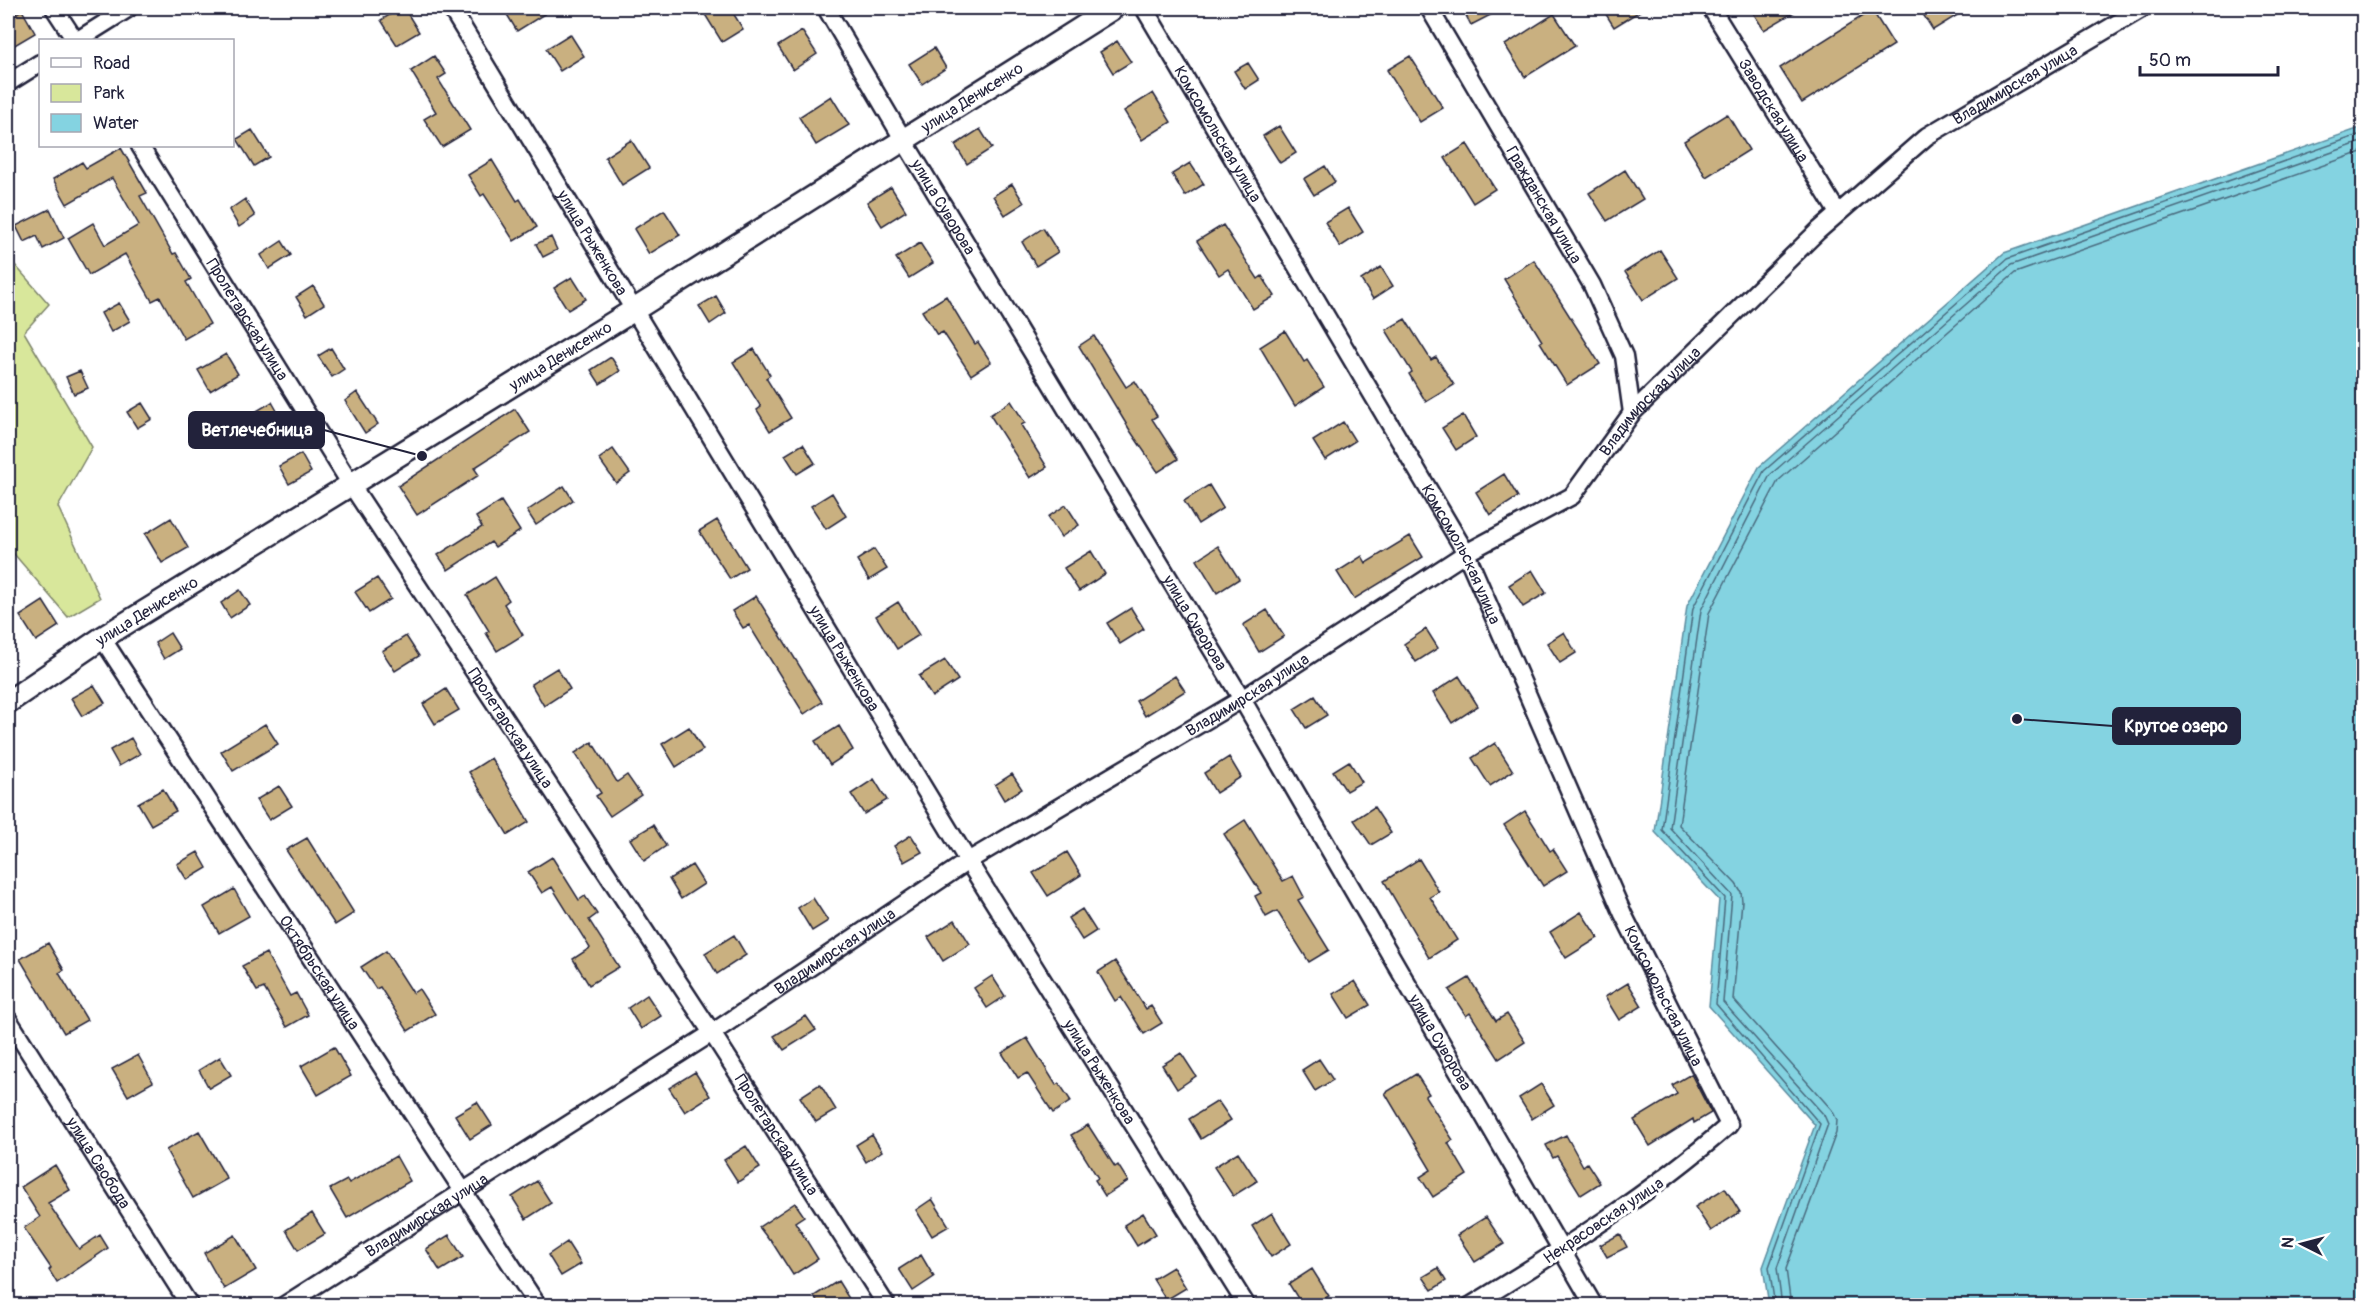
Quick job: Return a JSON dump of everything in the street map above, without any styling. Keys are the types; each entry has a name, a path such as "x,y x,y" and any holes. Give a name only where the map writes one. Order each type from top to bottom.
{"street":[{"path":"54,8 75,39"},
{"path":"78,39 129,8"},
{"name":"улица Рыженкова","path":"450,8 968,861 1247,1305"},
{"name":"улица Суворова","path":"826,8 1242,699 1594,1305"},
{"name":"улица Денисенко","path":"8,702 102,638 634,310 1113,8"},
{"name":"Комсомольская улица","path":"1144,8 1466,553 1623,914 1729,1125"},
{"name":"Гражданская улица","path":"1429,8 1592,285 1624,356 1632,413"},
{"name":"Заводская улица","path":"1711,8 1838,213"},
{"name":"Владимирская улица","path":"283,1305 712,1033 968,861 1242,699 1466,553 1572,496 1632,413 1838,213 1927,136 2143,8"},
{"path":"8,83 39,64"},
{"name":"Пролетарская улица","path":"141,147 350,483 712,1033 887,1305"},
{"name":"Октябрьская улица","path":"102,638 538,1305"},
{"name":"улица Свобода","path":"8,1019 190,1305"},
{"name":"Некрасовская улица","path":"1470,1305 1561,1250 1685,1163 1729,1125"}],"green space":[{"path":"8,257 49,304 24,332 92,447 58,507 100,598 68,617 8,547"}],"water":[{"path":"2363,127 2363,1305 1769,1305 1763,1267 1815,1125 1709,1006 1719,900 1655,832 1687,606 1759,467 2004,253"}],"building":[{"path":"404,8 419,32 397,45 381,20"},
{"path":"503,8 554,8 517,31"},
{"path":"701,8 730,8 743,29 722,42"},
{"path":"1462,8 1504,8 1471,25"},
{"path":"1602,8 1645,8 1614,27"},
{"path":"1750,8 1801,8 1764,30"},
{"path":"1919,8 1969,8 1933,30"},
{"path":"22,10 35,33 8,49 8,18"},
{"path":"1872,10 1894,45 1802,103 1780,68"},
{"path":"1554,14 1575,46 1525,77 1505,45"},
{"path":"802,31 817,54 793,70 778,46"},
{"path":"570,34 584,56 560,71 546,49"},
{"path":"1117,41 1131,62 1113,73 1100,52"},
{"path":"934,48 946,68 922,84 909,64"},
{"path":"434,56 446,74 438,79 470,130 442,147 424,119 436,112 411,71"},
{"path":"1410,56 1443,108 1420,122 1387,70"},
{"path":"1248,63 1259,80 1245,89 1234,71"},
{"path":"1153,93 1171,122 1142,140 1124,111"},
{"path":"831,96 849,125 816,145 799,117"},
{"path":"1727,114 1749,150 1706,177 1684,141"},
{"path":"1279,126 1296,153 1280,163 1263,136"},
{"path":"980,129 992,148 967,164 955,145"},
{"path":"252,130 269,157 254,166 237,139"},
{"path":"631,140 649,168 622,185 605,157"},
{"path":"1467,144 1495,189 1473,203 1445,158"},
{"path":"121,148 147,193 140,196 173,254 176,253 191,279 186,282 210,324 184,339 160,297 152,301 125,254 89,275 68,238 93,223 105,245 139,225 112,178 67,204 53,179 82,162 86,168"},
{"path":"492,160 517,201 520,199 537,227 514,241 484,194 481,196 468,175"},
{"path":"1190,163 1204,184 1185,196 1172,174"},
{"path":"1325,166 1335,182 1314,195 1304,179"},
{"path":"1625,170 1643,199 1607,221 1589,193"},
{"path":"1012,184 1024,203 1005,215 993,196"},
{"path":"891,187 906,211 882,226 867,202"},
{"path":"245,199 255,216 239,227 229,210"},
{"path":"1348,208 1363,232 1340,247 1325,222"},
{"path":"50,209 64,238 43,249 37,236 24,242 16,226"},
{"path":"664,210 680,235 649,254 634,229"},
{"path":"1223,225 1258,279 1262,276 1275,296 1253,309 1228,269 1219,275 1197,241"},
{"path":"1043,228 1058,252 1036,266 1022,242"},
{"path":"551,237 557,250 543,257 536,244"},
{"path":"282,241 291,255 269,269 261,255"},
{"path":"920,243 933,263 909,278 896,258"},
{"path":"1660,250 1678,278 1643,300 1625,272"},
{"path":"1534,260 1600,364 1567,385 1504,279"},
{"path":"1381,267 1393,286 1373,299 1361,280"},
{"path":"572,277 586,299 568,310 554,288"},
{"path":"313,286 324,304 307,315 296,297"},
{"path":"716,296 726,313 710,324 699,306"},
{"path":"946,296 975,344 978,342 991,362 971,375 943,332 937,335 922,311"},
{"path":"119,303 130,321 111,332 101,313"},
{"path":"1405,319 1431,360 1436,357 1454,385 1426,402 1409,374 1412,372 1386,330"},
{"path":"1285,331 1304,362 1307,360 1324,387 1295,406 1260,347"},
{"path":"1094,336 1126,387 1135,381 1157,416 1152,419 1178,459 1158,472 1079,346"},
{"path":"331,348 344,369 332,377 318,356"},
{"path":"754,349 770,375 766,378 791,418 770,431 757,410 761,407 733,362"},
{"path":"226,354 238,374 210,391 198,370"},
{"path":"611,357 620,371 600,384 591,370"},
{"path":"80,371 88,388 74,394 66,377"},
{"path":"357,392 378,424 365,433 345,401"},
{"path":"1011,401 1025,423 1021,425 1047,467 1030,478 990,415"},
{"path":"272,402 281,418 252,435 243,419"},
{"path":"142,403 152,419 137,428 127,412"},
{"path":"515,409 530,432 474,468 479,475 417,515 398,486"},
{"path":"1463,415 1476,437 1456,450 1442,428"},
{"path":"1343,422 1355,441 1325,460 1313,441"},
{"path":"803,444 815,463 797,474 785,455"},
{"path":"613,449 630,473 616,483 599,459"},
{"path":"301,454 311,472 289,484 279,466"},
{"path":"1504,474 1518,497 1490,515 1476,492"},
{"path":"1209,485 1223,508 1198,524 1184,501"},
{"path":"564,486 573,500 536,525 527,511"},
{"path":"832,493 846,516 826,529 811,506"},
{"path":"501,501 520,531 495,547 491,542 448,570 438,555 482,527 476,517"},
{"path":"1066,505 1079,525 1061,537 1048,517"},
{"path":"171,518 188,548 162,563 145,534"},
{"path":"717,520 747,568 730,579 699,531"},
{"path":"1410,536 1423,557 1354,599 1337,572 1362,556 1366,563"},
{"path":"1218,546 1239,579 1217,593 1197,560"},
{"path":"874,549 887,569 869,580 857,560"},
{"path":"1091,551 1105,574 1079,591 1064,568"},
{"path":"1532,570 1546,593 1523,607 1509,585"},
{"path":"495,577 509,600 504,604 523,635 497,651 486,633 489,631 467,595"},
{"path":"377,578 391,599 369,613 355,592"},
{"path":"240,590 250,605 230,618 221,603"},
{"path":"756,596 822,702 804,714 749,625 743,628 732,611"},
{"path":"43,601 59,626 36,641 20,616"},
{"path":"898,602 919,635 897,649 876,616"},
{"path":"1131,608 1144,629 1120,644 1107,623"},
{"path":"1267,610 1284,636 1259,652 1243,625"},
{"path":"1426,629 1438,648 1416,662 1404,644"},
{"path":"1564,632 1576,653 1560,663 1547,643"},
{"path":"170,633 180,649 164,659 155,643"},
{"path":"406,636 419,656 395,671 382,651"},
{"path":"945,660 958,680 932,697 919,676"},
{"path":"557,668 570,689 544,706 531,684"},
{"path":"1175,676 1185,691 1145,716 1136,701"},
{"path":"1459,676 1478,706 1452,723 1433,693"},
{"path":"94,685 105,703 82,716 71,698"},
{"path":"446,689 459,710 435,724 423,704"},
{"path":"1315,696 1327,715 1306,728 1294,709"},
{"path":"265,724 278,744 233,771 221,751"},
{"path":"839,726 853,750 830,765 815,741"},
{"path":"689,727 703,750 676,767 662,744"},
{"path":"131,738 140,754 119,766 110,750"},
{"path":"592,742 617,782 627,775 641,795 610,816 596,796 601,793 575,753"},
{"path":"1495,743 1513,771 1490,786 1472,758"},
{"path":"1229,757 1241,777 1216,793 1204,773"},
{"path":"491,758 529,822 508,835 469,772"},
{"path":"1349,761 1362,782 1346,791 1333,771"},
{"path":"1012,774 1022,789 1004,800 995,785"},
{"path":"874,779 887,800 864,814 851,794"},
{"path":"279,786 292,806 269,820 256,800"},
{"path":"163,789 176,811 151,825 138,803"},
{"path":"1374,807 1391,833 1371,845 1354,820"},
{"path":"1525,811 1550,851 1553,849 1567,871 1543,886 1504,825"},
{"path":"1245,820 1283,881 1293,876 1304,897 1298,900 1329,950 1309,962 1277,911 1266,917 1255,896 1261,893 1224,834"},
{"path":"653,825 666,846 644,861 630,839"},
{"path":"911,835 922,852 904,862 894,846"},
{"path":"307,838 354,913 335,925 286,850"},
{"path":"198,852 207,868 187,880 177,864"},
{"path":"1067,852 1081,875 1048,896 1033,873"},
{"path":"552,857 579,900 585,896 597,914 589,920 619,967 589,985 573,959 590,948 552,887 542,893 528,872"},
{"path":"1419,859 1439,892 1430,897 1457,940 1429,958 1384,881"},
{"path":"692,865 704,884 681,899 669,879"},
{"path":"234,889 249,916 219,933 204,907"},
{"path":"813,898 828,921 812,931 798,908"},
{"path":"1082,909 1096,931 1082,940 1068,918"},
{"path":"1581,912 1598,938 1566,958 1550,932"},
{"path":"955,920 970,944 943,961 928,937"},
{"path":"734,935 746,955 717,974 705,953"},
{"path":"48,943 64,970 59,973 87,1020 64,1033 20,959"},
{"path":"386,951 413,993 419,989 435,1014 408,1031 380,987 376,989 361,967"},
{"path":"266,953 290,996 296,993 308,1015 287,1027 264,988 257,991 242,966"},
{"path":"1115,961 1146,1009 1151,1006 1162,1023 1144,1034 1121,997 1115,1001 1098,972"},
{"path":"992,976 1005,996 987,1008 974,988"},
{"path":"1469,978 1496,1021 1507,1014 1525,1042 1499,1059 1470,1013 1466,1016 1449,990"},
{"path":"1355,981 1370,1005 1348,1018 1333,994"},
{"path":"1628,983 1642,1006 1619,1020 1605,997"},
{"path":"647,995 661,1016 641,1029 628,1008"},
{"path":"806,1016 816,1030 784,1050 774,1036"},
{"path":"1027,1038 1056,1085 1059,1083 1071,1101 1053,1113 1027,1073 1018,1078 1002,1053"},
{"path":"334,1047 351,1076 318,1095 301,1066"},
{"path":"1181,1053 1196,1076 1177,1089 1162,1065"},
{"path":"138,1055 153,1082 128,1096 112,1069"},
{"path":"220,1057 231,1075 209,1088 199,1070"},
{"path":"1319,1059 1333,1080 1315,1091 1302,1070"},
{"path":"695,1072 710,1096 685,1112 669,1088"},
{"path":"1416,1074 1429,1094 1425,1096 1453,1140 1448,1143 1467,1175 1433,1197 1420,1177 1431,1170 1385,1093"},
{"path":"1691,1074 1711,1113 1694,1123 1693,1119 1650,1146 1634,1120 1677,1094 1672,1085"},
{"path":"820,1084 836,1110 816,1122 800,1097"},
{"path":"1541,1084 1554,1105 1532,1119 1519,1098"},
{"path":"1218,1101 1231,1120 1201,1139 1189,1119"},
{"path":"477,1102 492,1125 470,1139 455,1115"},
{"path":"1088,1125 1115,1167 1118,1165 1128,1181 1105,1196 1095,1180 1098,1178 1071,1135"},
{"path":"199,1131 227,1179 193,1198 166,1150"},
{"path":"872,1135 882,1151 866,1162 856,1145"},
{"path":"1566,1135 1583,1166 1587,1163 1600,1183 1581,1195 1557,1156 1553,1158 1546,1145"},
{"path":"746,1146 760,1168 738,1182 724,1160"},
{"path":"1238,1152 1257,1181 1233,1196 1214,1167"},
{"path":"396,1156 410,1181 347,1218 330,1189 347,1180 349,1183"},
{"path":"55,1165 70,1190 48,1203 79,1249 100,1235 108,1248 57,1283 49,1270 51,1268 24,1228 40,1217 21,1187"},
{"path":"537,1181 551,1203 526,1219 512,1197"},
{"path":"1725,1188 1740,1212 1711,1231 1695,1207"},
{"path":"932,1199 949,1226 932,1236 916,1210"},
{"path":"795,1203 804,1216 795,1222 818,1259 793,1275 770,1239 759,1227"},
{"path":"312,1213 325,1234 298,1250 286,1230"},
{"path":"1143,1213 1156,1234 1137,1246 1124,1225"},
{"path":"1272,1213 1291,1244 1271,1257 1252,1226"},
{"path":"1486,1217 1504,1244 1475,1262 1457,1235"},
{"path":"1620,1234 1627,1247 1607,1257 1600,1245"},
{"path":"235,1235 256,1270 224,1289 204,1253"},
{"path":"449,1235 463,1257 440,1271 426,1249"},
{"path":"567,1242 581,1264 561,1276 548,1255"},
{"path":"921,1255 934,1277 913,1291 899,1269"},
{"path":"1173,1267 1186,1288 1166,1300 1153,1279"},
{"path":"1438,1268 1446,1281 1432,1290 1423,1277"},
{"path":"1312,1269 1329,1296 1313,1305 1302,1305 1289,1284"},
{"path":"838,1281 853,1305 820,1305 814,1296"}],"place":[{"name":"Ветлечебница","path":"422,456"},
{"name":"Крутое озеро","path":"2017,719"}]}
